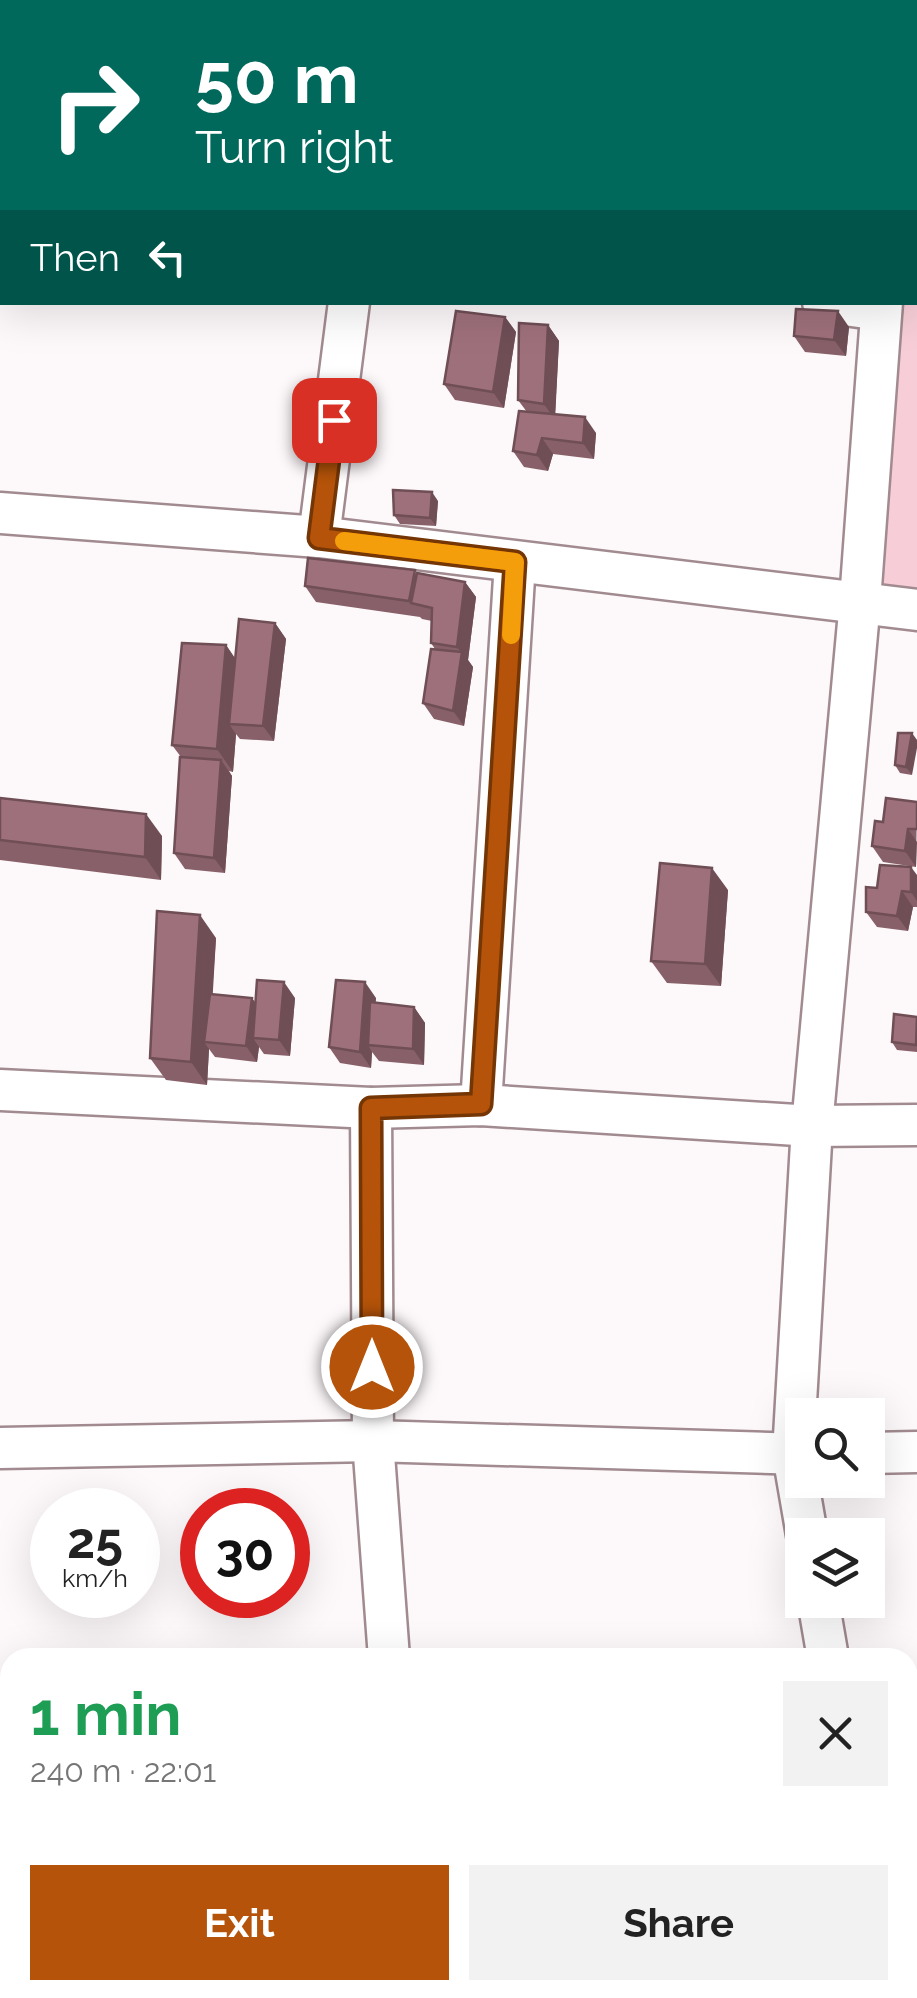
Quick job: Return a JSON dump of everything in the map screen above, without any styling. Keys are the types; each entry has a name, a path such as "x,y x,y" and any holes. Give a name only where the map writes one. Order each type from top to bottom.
{"street":[{"path":"319,538 348,305"},
{"path":"800,1398 812,1126 860,601 882,306"},
{"path":"0,513 319,538 917,610"},
{"path":"481,1104 515,562"},
{"path":"0,1090 371,1108 481,1104 812,1126 917,1125"},
{"path":"371,1108 373,1441 387,1648"},
{"path":"0,1448 373,1441 785,1454"},
{"path":"885,1453 917,1452"},
{"path":"821,1618 826,1648"}],"shaded area":[{"path":"882,305 917,305 917,604 858,595"}],"building":[{"path":"796,309 838,311 834,340 794,336"},
{"path":"456,311 505,317 493,392 444,384"},
{"path":"519,323 548,325 544,404 518,400"},
{"path":"519,411 585,417 583,443 542,438 537,455 513,451"},
{"path":"393,490 432,492 430,518 394,515"},
{"path":"308,558 415,570 409,601 305,586"},
{"path":"417,573 465,582 457,647 431,643 432,608 411,603"},
{"path":"239,619 275,623 263,726 229,724"},
{"path":"182,643 226,645 217,749 172,745"},
{"path":"431,649 462,652 453,711 423,703"},
{"path":"898,733 912,733 906,767 895,765"},
{"path":"180,757 221,760 214,858 174,853"},
{"path":"0,798 146,814 145,857 0,840"},
{"path":"886,798 917,802 917,829 908,829 905,851 872,846 875,821 883,822"},
{"path":"660,863 712,868 705,964 651,961"},
{"path":"880,865 911,867 911,892 902,891 897,916 866,912 866,887 877,888"},
{"path":"157,911 200,915 191,1062 150,1058"},
{"path":"257,980 284,982 279,1040 253,1038"},
{"path":"336,980 365,982 360,1052 329,1047"},
{"path":"210,994 252,998 246,1046 204,1042"},
{"path":"370,1002 414,1007 413,1049 368,1045"},
{"path":"894,1014 917,1017 916,1045 892,1042"}],"slow traffic":[{"path":"344,541 515,562 511,635"}],"route":[{"path":"334,420 319,538 515,562 481,1104 371,1108 372,1367"}]}
